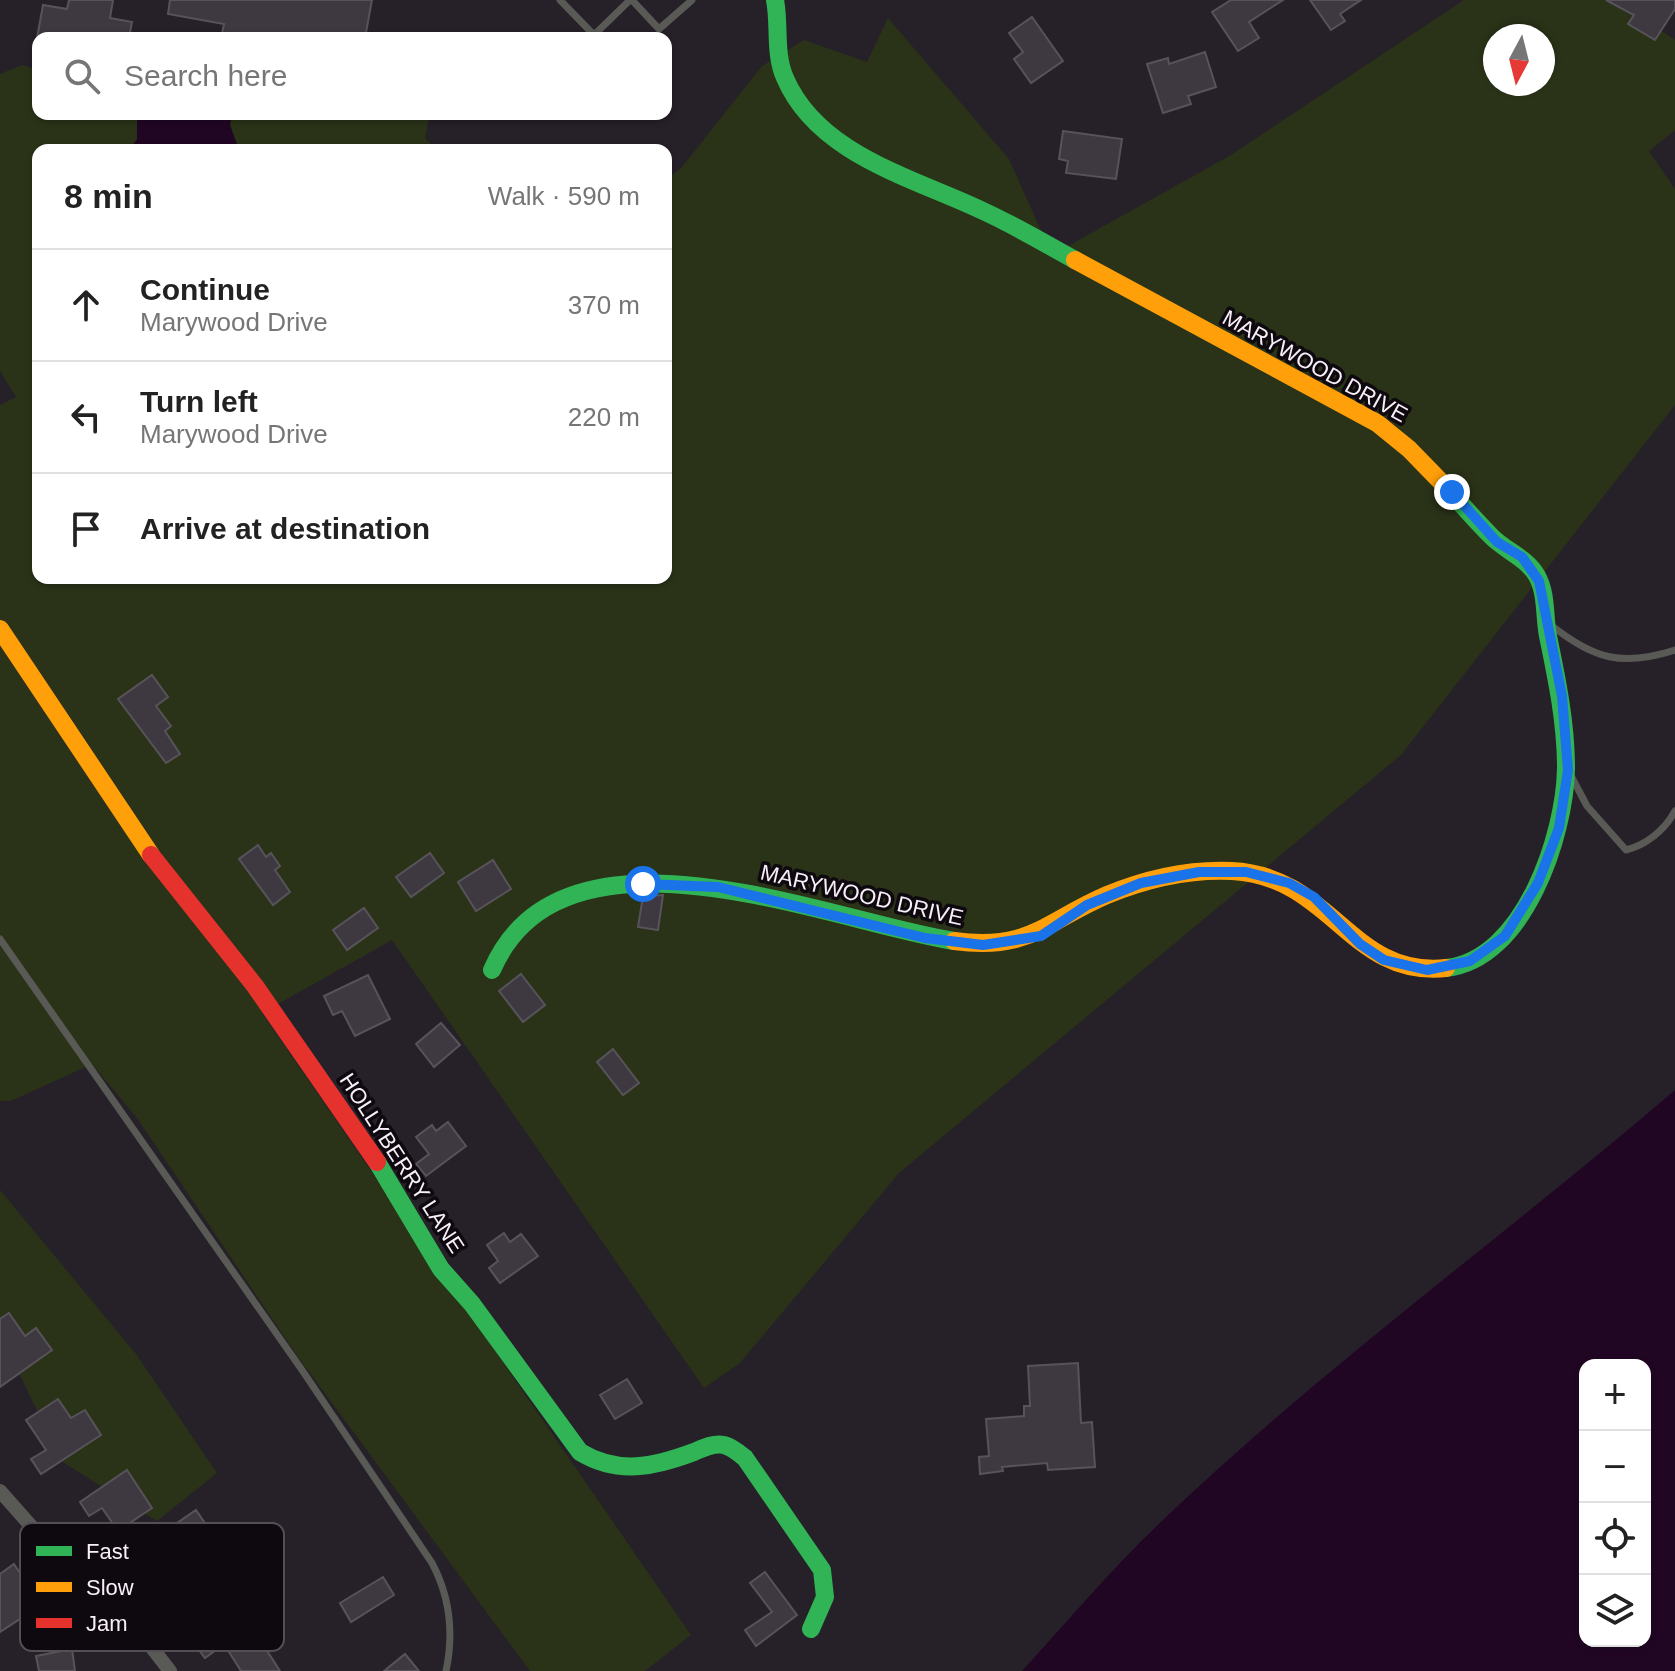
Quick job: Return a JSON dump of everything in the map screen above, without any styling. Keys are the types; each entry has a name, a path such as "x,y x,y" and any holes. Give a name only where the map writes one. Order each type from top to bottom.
{"street":[{"name":"MARYWOOD DRIVE","path":"492,970 511,937 533,917 558,902 600,889 643,884 718,887 925,938 983,945 1041,936 1087,905 1141,883 1199,872 1235,872 1275,878 1314,897 1360,944 1384,960 1412,969 1442,969 1483,954 1514,924 1550,856 1566,799 1568,770 1562,696 1545,621 1544,594 1532,568 1510,548 1497,542 1423,459 1401,440 986,212 851,151 832,137 811,116 787,79 778,51 775,0"},
{"name":"HOLLYBERRY LANE","path":"0,629 139,840 255,986 367,1146 441,1269 472,1304 580,1452 592,1462 622,1469 671,1460 713,1445 732,1448 745,1458 822,1570 825,1597 811,1629"},
{"path":"0,1491 28,1523"},
{"path":"154,1651 170,1671"}],"lane":[{"path":"560,0 591,32"},
{"path":"597,32 631,0 659,29 692,0"},
{"path":"1545,621 1584,651 1642,658 1675,650"},
{"path":"1568,770 1587,806 1626,850 1639,847 1662,828 1675,811"},
{"path":"0,939 302,1370 432,1563 447,1598 450,1627 446,1671"}],"green space":[{"path":"1464,0 1616,0 1675,40 1675,130 1649,151 1675,189 1675,405 1401,755 899,1173 740,1363 704,1388 392,940 262,1013 691,1635 645,1671 530,1671 298,1357 137,1118 92,1064 11,1101 0,1101 0,405 16,397 0,371 0,74 22,65 32,68 32,120 137,120 137,139 134,144 32,144 32,584 672,584 672,175 682,167 762,66 804,40 867,62 888,18 1009,159 1052,255 1231,155"},
{"path":"231,120 429,120 425,138 432,144 237,144"},
{"path":"0,1190 136,1354 217,1473 157,1521 61,1461 0,1333"}],"shaded area":[{"path":"137,120 231,120 237,144 134,144 137,139"},
{"path":"1675,1090 1675,1671 1022,1671 1126,1556 1163,1520 1224,1463"}],"building":[{"path":"69,0 113,0 110,18 132,22 130,32 38,32 43,5 67,9"},
{"path":"170,0 372,0 366,32 222,32 224,24 168,14"},
{"path":"1231,0 1283,0 1249,22 1259,38 1238,51 1212,12"},
{"path":"1310,0 1361,0 1340,14 1345,21 1331,30"},
{"path":"1606,0 1675,0 1675,9 1655,40 1628,24 1634,15"},
{"path":"1032,17 1063,61 1031,83 1014,59 1023,52 1009,33"},
{"path":"1205,52 1216,87 1188,96 1191,104 1163,113 1147,64 1168,58 1169,64"},
{"path":"1063,131 1122,139 1116,179 1066,173 1068,161 1059,159"},
{"path":"152,675 168,697 156,706 171,726 165,731 180,754 166,763 118,699"},
{"path":"258,845 266,857 271,853 280,866 275,870 290,892 273,905 239,859"},
{"path":"430,853 444,873 411,897 396,877"},
{"path":"493,860 511,889 476,911 458,882"},
{"path":"663,895 658,930 638,927 643,896"},
{"path":"364,908 378,928 347,950 333,930"},
{"path":"521,974 545,1005 523,1022 499,991"},
{"path":"368,975 390,1019 355,1036 342,1011 333,1015 324,996"},
{"path":"441,1023 460,1045 434,1067 416,1044"},
{"path":"613,1049 639,1083 623,1095 597,1062"},
{"path":"448,1122 466,1146 426,1176 416,1164 429,1154 416,1137 432,1125 436,1131"},
{"path":"504,1233 510,1242 521,1234 538,1256 500,1283 489,1268 498,1261 487,1245"},
{"path":"9,1313 25,1336 36,1328 52,1350 0,1387 0,1319"},
{"path":"1078,1363 1081,1423 1092,1422 1095,1467 1048,1470 1047,1463 1002,1467 1003,1471 980,1474 979,1457 989,1456 986,1419 1024,1416 1024,1406 1030,1406 1028,1366"},
{"path":"627,1379 642,1403 615,1419 600,1395"},
{"path":"58,1399 71,1418 85,1410 101,1435 41,1474 31,1459 46,1450 26,1420"},
{"path":"127,1470 152,1508 130,1523 112,1523 102,1508 89,1516 80,1502"},
{"path":"196,1510 205,1523 177,1523"},
{"path":"14,1564 20,1573 20,1619 0,1632 0,1574"},
{"path":"765,1572 797,1615 756,1646 745,1630 772,1612 750,1583"},
{"path":"383,1577 394,1595 351,1622 340,1603"},
{"path":"72,1651 75,1671 39,1671 36,1656"},
{"path":"200,1651 214,1651 205,1658"},
{"path":"228,1651 267,1651 280,1671 241,1671"},
{"path":"405,1654 419,1671 384,1671"}],"traffic: fast":[{"path":"775,0 778,49 785,78 800,104 820,127 870,161 995,216 1075,260"},
{"path":"1446,487 1492,537 1528,564 1540,583 1563,718 1566,768 1564,796 1548,859 1518,919 1498,943 1474,960 1446,968"},
{"path":"492,970 527,921 577,894 637,884 704,887 772,899 954,941"},
{"path":"377,1162 441,1269 472,1304 580,1452 608,1464 622,1466 665,1462 716,1445 730,1447 745,1458 822,1570 825,1597 811,1629"}],"traffic: slow":[{"path":"1075,260 1377,423 1409,449 1446,487"},
{"path":"0,629 151,855"},
{"path":"954,941 980,943 1020,938 1085,905 1137,884 1184,873 1232,871 1266,877 1294,890 1386,958 1413,967 1446,968"}],"traffic: jam":[{"path":"151,855 255,986 377,1162"}],"route":[{"path":"643,884 718,887 925,938 983,945 1041,936 1087,905 1141,883 1199,872 1246,872 1289,883 1314,897 1360,944 1398,966 1442,969 1470,961 1505,936 1538,883 1559,828 1566,799 1568,770 1562,696 1539,581 1522,557 1497,542 1452,492"}]}
